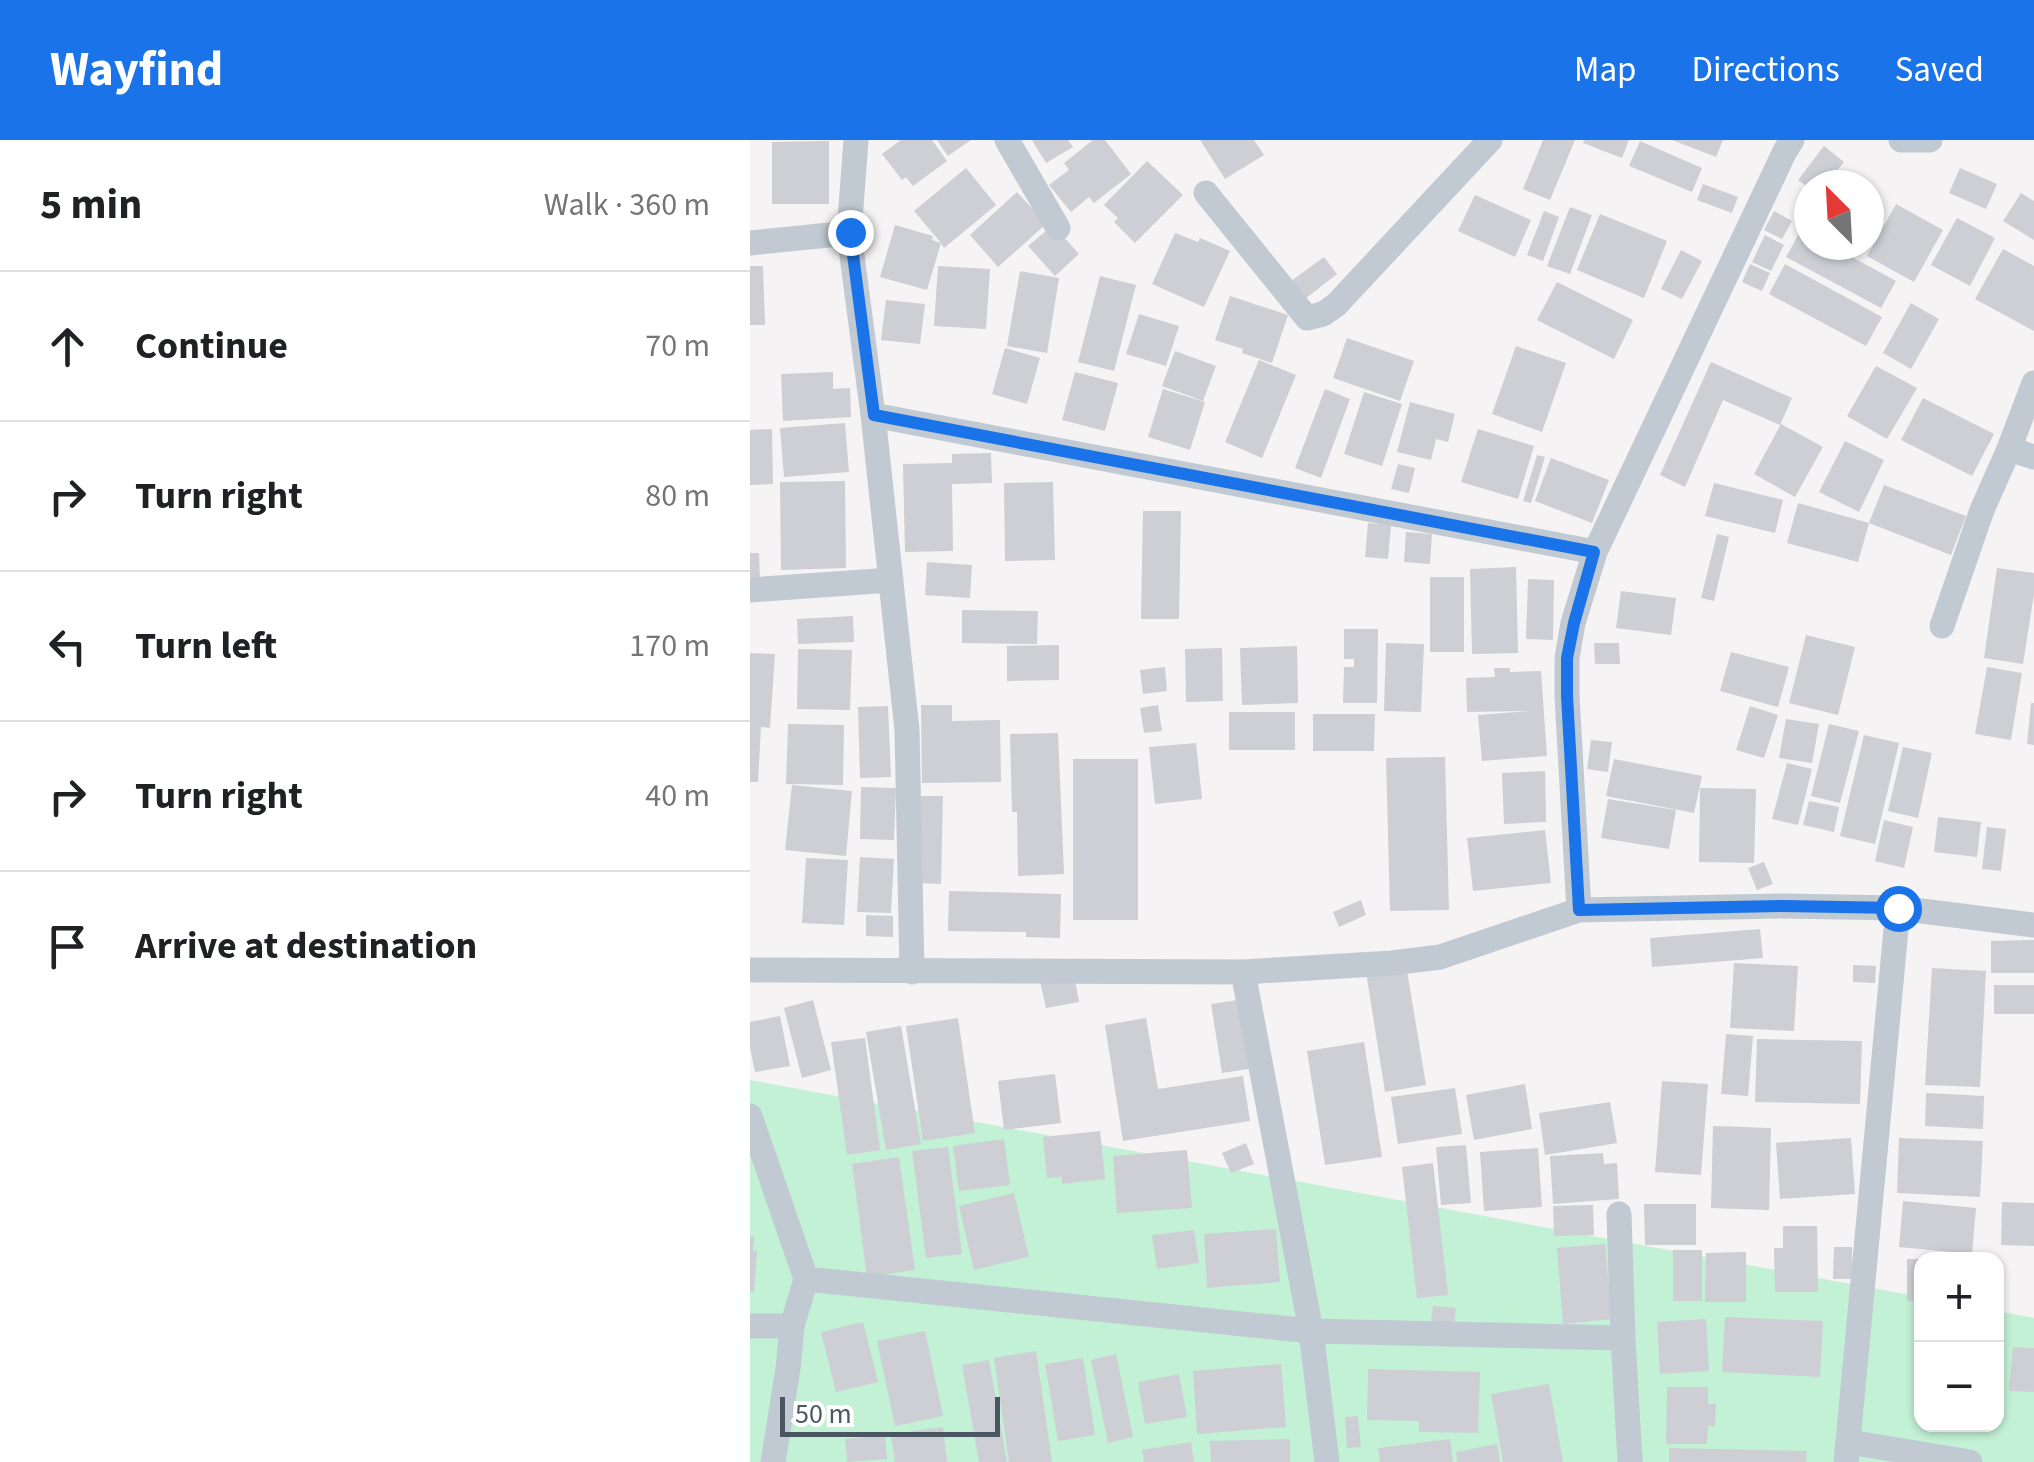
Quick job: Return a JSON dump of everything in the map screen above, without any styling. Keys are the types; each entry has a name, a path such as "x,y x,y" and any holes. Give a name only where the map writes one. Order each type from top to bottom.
{"street":[{"path":"856,140 850,232 874,415 907,730 912,972"},
{"path":"1007,140 1058,228"},
{"path":"1579,910 1567,696 1567,658 1574,623 1594,552 1792,140"},
{"path":"1900,140 1930,140"},
{"path":"1206,193 1307,318 1324,314 1336,305 1487,141"},
{"path":"750,243 850,232"},
{"path":"1942,626 1982,510 2022,453 2034,383"},
{"path":"874,415 1594,552"},
{"path":"750,590 892,580"},
{"path":"1898,908 1848,1452 1970,1462"},
{"path":"750,970 1244,972 1392,963 1440,957 1579,910 1898,908 2034,924"},
{"path":"1244,972 1311,1332 1327,1462"},
{"path":"750,1116 806,1279 792,1326 773,1462"},
{"path":"1620,1214 1630,1462"},
{"path":"806,1279 1311,1332 1623,1338"},
{"path":"750,1326 792,1326"}],"green space":[{"path":"750,1080 1914,1296 1914,1432 2004,1432 2004,1312 2034,1318 2034,1462 750,1462"}],"building":[{"path":"901,140 932,140 947,161 913,186 906,177 902,180 882,154"},
{"path":"937,140 971,140 948,156"},
{"path":"1032,140 1068,140 1073,147 1046,163"},
{"path":"1093,140 1105,140 1131,174 1094,203 1089,197 1071,212 1049,185 1069,170 1064,163"},
{"path":"1200,140 1254,140 1264,155 1225,179"},
{"path":"1543,140 1575,140 1550,200 1523,189"},
{"path":"1629,140 1622,158 1583,143"},
{"path":"1672,140 1723,140 1716,157"},
{"path":"829,141 829,204 772,204 772,142"},
{"path":"1640,141 1702,168 1692,192 1629,166"},
{"path":"1824,146 1844,162 1838,170 1806,170"},
{"path":"1147,161 1183,195 1135,243 1104,205"},
{"path":"966,168 996,205 944,248 914,211"},
{"path":"1960,168 1997,184 1986,209 1949,193"},
{"path":"1703,184 1738,197 1732,213 1697,200"},
{"path":"1017,192 1046,224 998,267 970,235"},
{"path":"2021,193 2034,201 2034,240 2003,221"},
{"path":"1475,195 1531,220 1515,257 1458,231"},
{"path":"1896,204 1943,230 1914,282 1874,260 1884,260 1884,226"},
{"path":"1570,207 1592,215 1570,274 1547,266"},
{"path":"1544,211 1559,217 1543,261 1527,255"},
{"path":"1774,211 1792,221 1782,239 1764,230"},
{"path":"1600,214 1667,241 1644,298 1577,270"},
{"path":"1957,218 1995,238 1970,286 1931,265"},
{"path":"895,225 933,236 932,240 941,243 927,290 880,277"},
{"path":"1053,225 1079,254 1055,276 1028,246"},
{"path":"1175,233 1198,242 1200,238 1230,251 1204,307 1152,284"},
{"path":"1765,235 1784,245 1771,271 1752,262"},
{"path":"1794,243 1794,260 1858,260 1896,281 1881,308 1786,257"},
{"path":"2003,249 2034,266 2034,331 1975,299"},
{"path":"1681,250 1702,261 1682,299 1661,289"},
{"path":"1324,257 1337,274 1305,299 1291,281"},
{"path":"1750,264 1770,273 1762,291 1742,282"},
{"path":"1785,264 1882,317 1866,346 1769,294"},
{"path":"750,266 763,266 765,325 750,325"},
{"path":"938,266 990,269 986,329 934,326"},
{"path":"1020,271 1059,278 1047,353 1007,346"},
{"path":"1100,276 1136,285 1114,371 1078,362"},
{"path":"1557,282 1633,320 1614,359 1537,320"},
{"path":"1230,296 1288,315 1272,363 1215,340"},
{"path":"886,300 925,304 920,344 881,340"},
{"path":"1911,303 1939,319 1911,369 1883,353"},
{"path":"1139,314 1179,326 1166,366 1126,354"},
{"path":"1347,338 1414,361 1400,401 1333,378"},
{"path":"1516,346 1566,363 1542,432 1492,414"},
{"path":"1005,348 1040,358 1027,404 992,394"},
{"path":"1175,351 1216,366 1203,401 1162,386"},
{"path":"1259,360 1296,375 1262,458 1225,442"},
{"path":"1711,362 1792,398 1780,425 1723,400 1685,487 1660,475"},
{"path":"1876,366 1917,388 1887,439 1847,416"},
{"path":"833,372 833,389 850,388 851,417 783,421 781,374"},
{"path":"1075,372 1118,383 1105,431 1062,420"},
{"path":"1163,389 1205,402 1190,450 1148,437"},
{"path":"1325,389 1350,399 1321,478 1295,468"},
{"path":"1364,392 1402,404 1382,466 1344,454"},
{"path":"1923,398 1994,434 1972,476 1901,440"},
{"path":"1410,402 1455,414 1448,442 1436,439 1431,460 1397,452"},
{"path":"845,423 849,472 784,477 780,428"},
{"path":"1781,424 1823,447 1795,497 1754,474"},
{"path":"772,429 773,484 750,485 750,430"},
{"path":"1478,429 1534,446 1518,499 1461,482"},
{"path":"1845,441 1884,460 1859,512 1819,492"},
{"path":"991,453 992,483 952,484 953,551 905,552 903,464 952,463 952,454"},
{"path":"1537,455 1545,457 1531,503 1523,501"},
{"path":"1551,458 1609,480 1592,523 1535,501"},
{"path":"1398,464 1415,468 1409,493 1391,489"},
{"path":"845,481 846,568 781,570 780,482"},
{"path":"1053,482 1055,560 1005,561 1004,483"},
{"path":"1714,483 1783,500 1775,533 1705,516"},
{"path":"1884,485 1966,516 1951,555 1869,523"},
{"path":"1798,503 1869,523 1858,562 1787,543"},
{"path":"1143,511 1181,511 1179,619 1141,619"},
{"path":"1368,523 1391,525 1388,559 1365,557"},
{"path":"1406,532 1432,534 1430,564 1404,562"},
{"path":"1717,534 1729,537 1714,601 1701,598"},
{"path":"750,553 759,553 760,580 750,581"},
{"path":"927,562 972,565 970,598 925,595"},
{"path":"1516,567 1518,653 1472,654 1470,569"},
{"path":"1997,568 2034,573 2023,664 1984,658"},
{"path":"1430,577 1464,577 1464,652 1430,652"},
{"path":"1528,579 1554,580 1553,640 1526,639"},
{"path":"1621,591 1676,598 1671,635 1616,628"},
{"path":"962,610 1038,611 1037,644 962,643"},
{"path":"853,616 854,642 798,644 797,619"},
{"path":"1344,629 1378,629 1377,703 1343,703 1344,667 1354,667 1354,659 1344,659"},
{"path":"1806,635 1855,647 1838,715 1789,703"},
{"path":"1386,643 1424,644 1421,712 1384,711"},
{"path":"1594,643 1619,643 1620,664 1595,664"},
{"path":"1059,645 1059,680 1007,681 1007,646"},
{"path":"1297,646 1298,703 1242,705 1240,648"},
{"path":"1222,648 1223,701 1186,702 1185,649"},
{"path":"798,649 852,650 850,710 797,709"},
{"path":"1731,652 1789,667 1778,707 1720,691"},
{"path":"750,653 775,654 770,728 761,727 758,782 750,782"},
{"path":"1165,667 1167,691 1143,694 1140,670"},
{"path":"1987,667 2022,673 2011,740 1975,734"},
{"path":"1494,668 1541,671 1547,756 1482,761 1478,715 1530,711 1467,712 1466,678 1495,677"},
{"path":"2034,703 2034,745 2027,744"},
{"path":"921,705 952,705 952,721 1000,720 1001,782 922,783"},
{"path":"1158,705 1162,731 1144,733 1140,708"},
{"path":"888,706 891,777 860,778 858,707"},
{"path":"1750,706 1778,715 1764,758 1736,750"},
{"path":"1229,712 1295,712 1295,750 1229,750"},
{"path":"1313,714 1375,714 1374,751 1313,751"},
{"path":"1786,719 1819,724 1812,763 1779,758"},
{"path":"788,724 844,725 843,785 786,784"},
{"path":"1829,724 1859,731 1840,803 1811,796"},
{"path":"1058,733 1064,874 1018,876 1010,734"},
{"path":"1864,735 1899,743 1875,844 1840,836"},
{"path":"1591,740 1612,742 1608,772 1587,769"},
{"path":"1196,743 1202,799 1155,804 1149,747"},
{"path":"1903,747 1932,753 1918,818 1888,811"},
{"path":"1445,757 1449,910 1390,911 1386,758"},
{"path":"1073,759 1138,759 1138,920 1073,920"},
{"path":"1614,759 1702,776 1694,813 1606,796"},
{"path":"1787,763 1812,769 1798,825 1772,819"},
{"path":"1545,771 1546,822 1504,824 1502,773"},
{"path":"792,785 852,791 846,856 785,850"},
{"path":"861,787 896,788 894,840 860,839"},
{"path":"1700,788 1756,789 1754,863 1699,862"},
{"path":"921,796 943,796 941,884 918,883"},
{"path":"1608,799 1676,810 1669,849 1601,838"},
{"path":"1809,801 1839,807 1834,832 1803,825"},
{"path":"1938,817 1981,822 1977,857 1934,852"},
{"path":"1884,820 1913,827 1904,868 1875,861"},
{"path":"1987,827 2006,829 2001,871 1982,869"},
{"path":"1545,830 1551,883 1473,891 1467,838"},
{"path":"860,857 894,859 891,913 857,912"},
{"path":"806,858 848,860 844,925 802,923"},
{"path":"1764,862 1773,884 1757,890 1748,868"},
{"path":"949,891 1061,894 1060,938 1026,937 1026,932 948,931"},
{"path":"1361,900 1366,915 1339,927 1333,912"},
{"path":"866,915 893,916 893,937 866,936"},
{"path":"1760,929 1763,958 1652,967 1650,938"},
{"path":"2034,940 2034,973 1991,973 1991,941"},
{"path":"1734,963 1798,966 1794,1031 1730,1028"},
{"path":"1406,965 1426,1085 1385,1092 1366,972"},
{"path":"1853,965 1876,966 1875,983 1853,982"},
{"path":"1932,968 1986,971 1980,1087 1925,1085"},
{"path":"1074,974 1079,1002 1046,1008 1040,981"},
{"path":"1994,985 2034,985 2034,1014 1994,1014"},
{"path":"1244,999 1255,1068 1222,1073 1211,1004"},
{"path":"813,1000 831,1070 802,1078 784,1008"},
{"path":"780,1016 790,1066 755,1072 750,1022"},
{"path":"958,1018 975,1133 923,1141 906,1026"},
{"path":"1146,1018 1158,1089 1243,1076 1250,1121 1123,1141 1105,1025"},
{"path":"901,1026 921,1144 886,1150 866,1032"},
{"path":"1726,1034 1753,1036 1748,1096 1721,1094"},
{"path":"865,1038 880,1150 847,1155 831,1042"},
{"path":"1757,1039 1862,1041 1860,1104 1755,1102"},
{"path":"1364,1042 1382,1157 1325,1165 1307,1051"},
{"path":"1055,1074 1061,1123 1004,1130 998,1081"},
{"path":"1662,1081 1708,1084 1701,1175 1655,1172"},
{"path":"1525,1084 1532,1129 1474,1140 1466,1095"},
{"path":"1455,1088 1462,1134 1398,1144 1391,1097"},
{"path":"1926,1093 1984,1096 1983,1129 1925,1126"},
{"path":"1610,1102 1617,1143 1545,1155 1539,1113"},
{"path":"1713,1126 1771,1128 1769,1210 1711,1208"},
{"path":"1100,1131 1105,1179 1062,1184 1062,1177 1047,1178 1043,1137"},
{"path":"1851,1138 1855,1194 1780,1199 1776,1143"},
{"path":"1899,1138 1983,1141 1980,1197 1897,1193"},
{"path":"1004,1139 1010,1185 959,1191 953,1146"},
{"path":"1246,1143 1254,1164 1231,1173 1222,1153"},
{"path":"1466,1145 1471,1203 1441,1205 1436,1147"},
{"path":"948,1147 962,1254 926,1258 912,1151"},
{"path":"1538,1148 1542,1207 1484,1211 1480,1152"},
{"path":"1187,1150 1192,1208 1117,1213 1113,1156"},
{"path":"1603,1153 1604,1164 1617,1163 1619,1199 1553,1204 1550,1156"},
{"path":"899,1157 915,1270 867,1277 852,1164"},
{"path":"1433,1163 1448,1295 1417,1298 1402,1167"},
{"path":"1014,1193 1029,1257 974,1270 959,1206"},
{"path":"1903,1201 1976,1208 1972,1252 1899,1247"},
{"path":"2002,1202 2034,1203 2034,1246 2001,1245"},
{"path":"1644,1204 1696,1204 1696,1245 1645,1245"},
{"path":"1593,1205 1594,1235 1554,1236 1553,1206"},
{"path":"1783,1226 1817,1226 1818,1292 1775,1292 1774,1248 1783,1248"},
{"path":"1276,1229 1280,1282 1207,1288 1204,1234"},
{"path":"1194,1230 1199,1263 1157,1269 1152,1235"},
{"path":"750,1237 754,1237 753,1251 757,1251 754,1292 750,1292"},
{"path":"1605,1244 1612,1319 1563,1324 1557,1248"},
{"path":"1834,1247 1852,1247 1852,1279 1833,1279"},
{"path":"1673,1250 1702,1250 1702,1301 1673,1301"},
{"path":"1746,1252 1746,1302 1705,1302 1706,1253"},
{"path":"1907,1259 1914,1259 1914,1301 1907,1301"},
{"path":"1433,1306 1456,1308 1454,1325 1431,1322"},
{"path":"1725,1317 1823,1321 1820,1377 1722,1372"},
{"path":"1706,1319 1709,1371 1660,1374 1657,1322"},
{"path":"863,1322 878,1382 836,1392 821,1332"},
{"path":"925,1331 943,1416 895,1426 877,1341"},
{"path":"2013,1347 2034,1348 2034,1392 2009,1391"},
{"path":"1036,1351 1052,1462 1009,1462 994,1358"},
{"path":"1116,1354 1133,1437 1108,1443 1091,1360"},
{"path":"1083,1358 1095,1435 1058,1441 1045,1364"},
{"path":"989,1360 1007,1462 979,1462 962,1365"},
{"path":"1281,1364 1286,1427 1197,1434 1193,1371"},
{"path":"1368,1369 1480,1372 1478,1433 1419,1432 1419,1421 1367,1420"},
{"path":"1179,1374 1187,1417 1145,1424 1138,1382"},
{"path":"1549,1384 1563,1462 1503,1462 1491,1394"},
{"path":"1667,1387 1708,1387 1708,1404 1716,1404 1715,1426 1708,1426 1707,1444 1666,1444"},
{"path":"1358,1416 1361,1447 1347,1448 1345,1417"},
{"path":"943,1427 947,1462 895,1462 891,1434"},
{"path":"885,1435 887,1459 847,1462 845,1439"},
{"path":"1290,1439 1290,1462 1211,1462 1210,1441"},
{"path":"1450,1439 1453,1462 1380,1462 1378,1448"},
{"path":"1191,1442 1194,1462 1144,1462 1142,1450"},
{"path":"1497,1444 1500,1462 1457,1462 1456,1452"},
{"path":"1669,1448 1807,1451 1806,1462 1669,1462"}],"route":[{"path":"850,232 874,415 1594,552 1567,658 1579,910 1898,908"}]}
